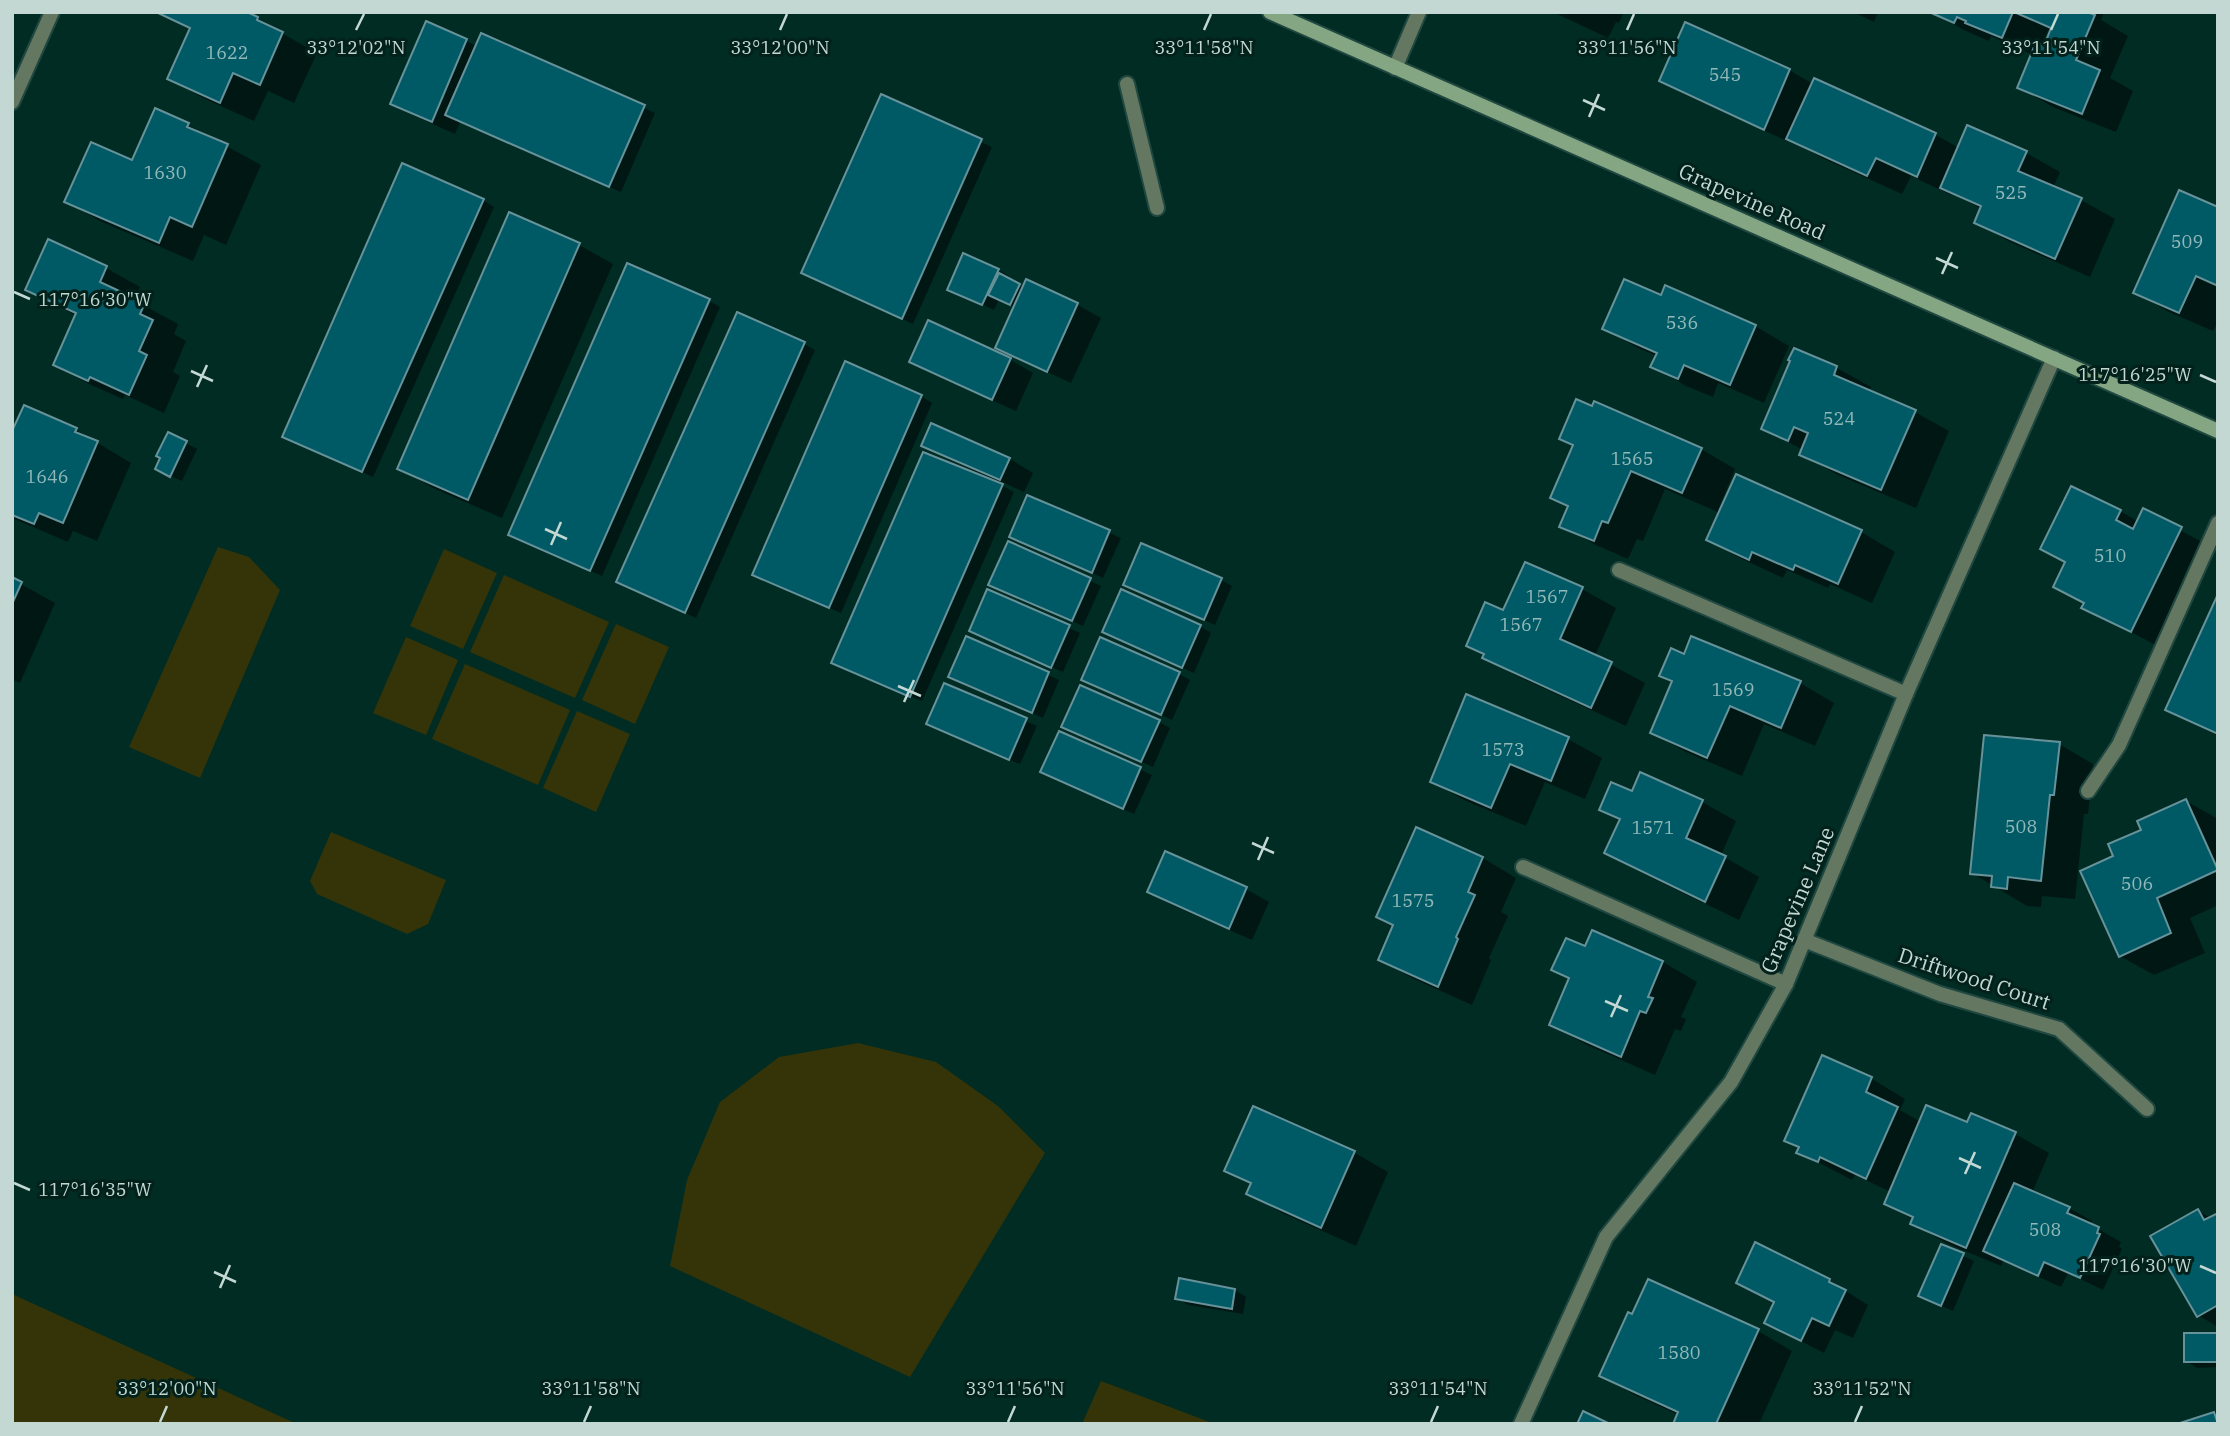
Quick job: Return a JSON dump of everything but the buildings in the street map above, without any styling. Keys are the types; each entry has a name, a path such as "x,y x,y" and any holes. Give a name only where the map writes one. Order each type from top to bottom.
{"main road":[{"name":"Grapevine Road","path":"1269,12 2218,431"}],"street":[{"path":"12,102 52,12"},
{"path":"1395,68 1419,12"},
{"path":"1127,84 1157,208"},
{"name":"Grapevine Lane","path":"1521,1424 1606,1237 1731,1082 1786,984 1906,694 2054,358"},
{"path":"2088,791 2119,745 2218,523"},
{"path":"1619,570 1906,694"},
{"path":"1523,867 1786,984"},
{"name":"Driftwood Court","path":"1804,940 1940,994 2060,1029 2147,1109"}],"shaded area":[{"path":"218,547 249,557 280,590 200,778 129,747"},
{"path":"444,549 497,573 463,649 410,626"},
{"path":"504,575 609,622 575,698 470,652"},
{"path":"616,624 669,647 635,724 582,700"},
{"path":"406,637 458,660 426,735 373,713"},
{"path":"465,664 570,710 538,785 432,739"},
{"path":"577,711 630,734 596,812 543,788"},
{"path":"331,832 446,880 428,924 407,934 317,894 310,881"},
{"path":"858,1043 936,1062 998,1106 1045,1153 910,1377 670,1266 687,1180 720,1102 779,1057"},
{"path":"12,1294 297,1424 12,1424"},
{"path":"1101,1381 1215,1424 1082,1424"}]}
